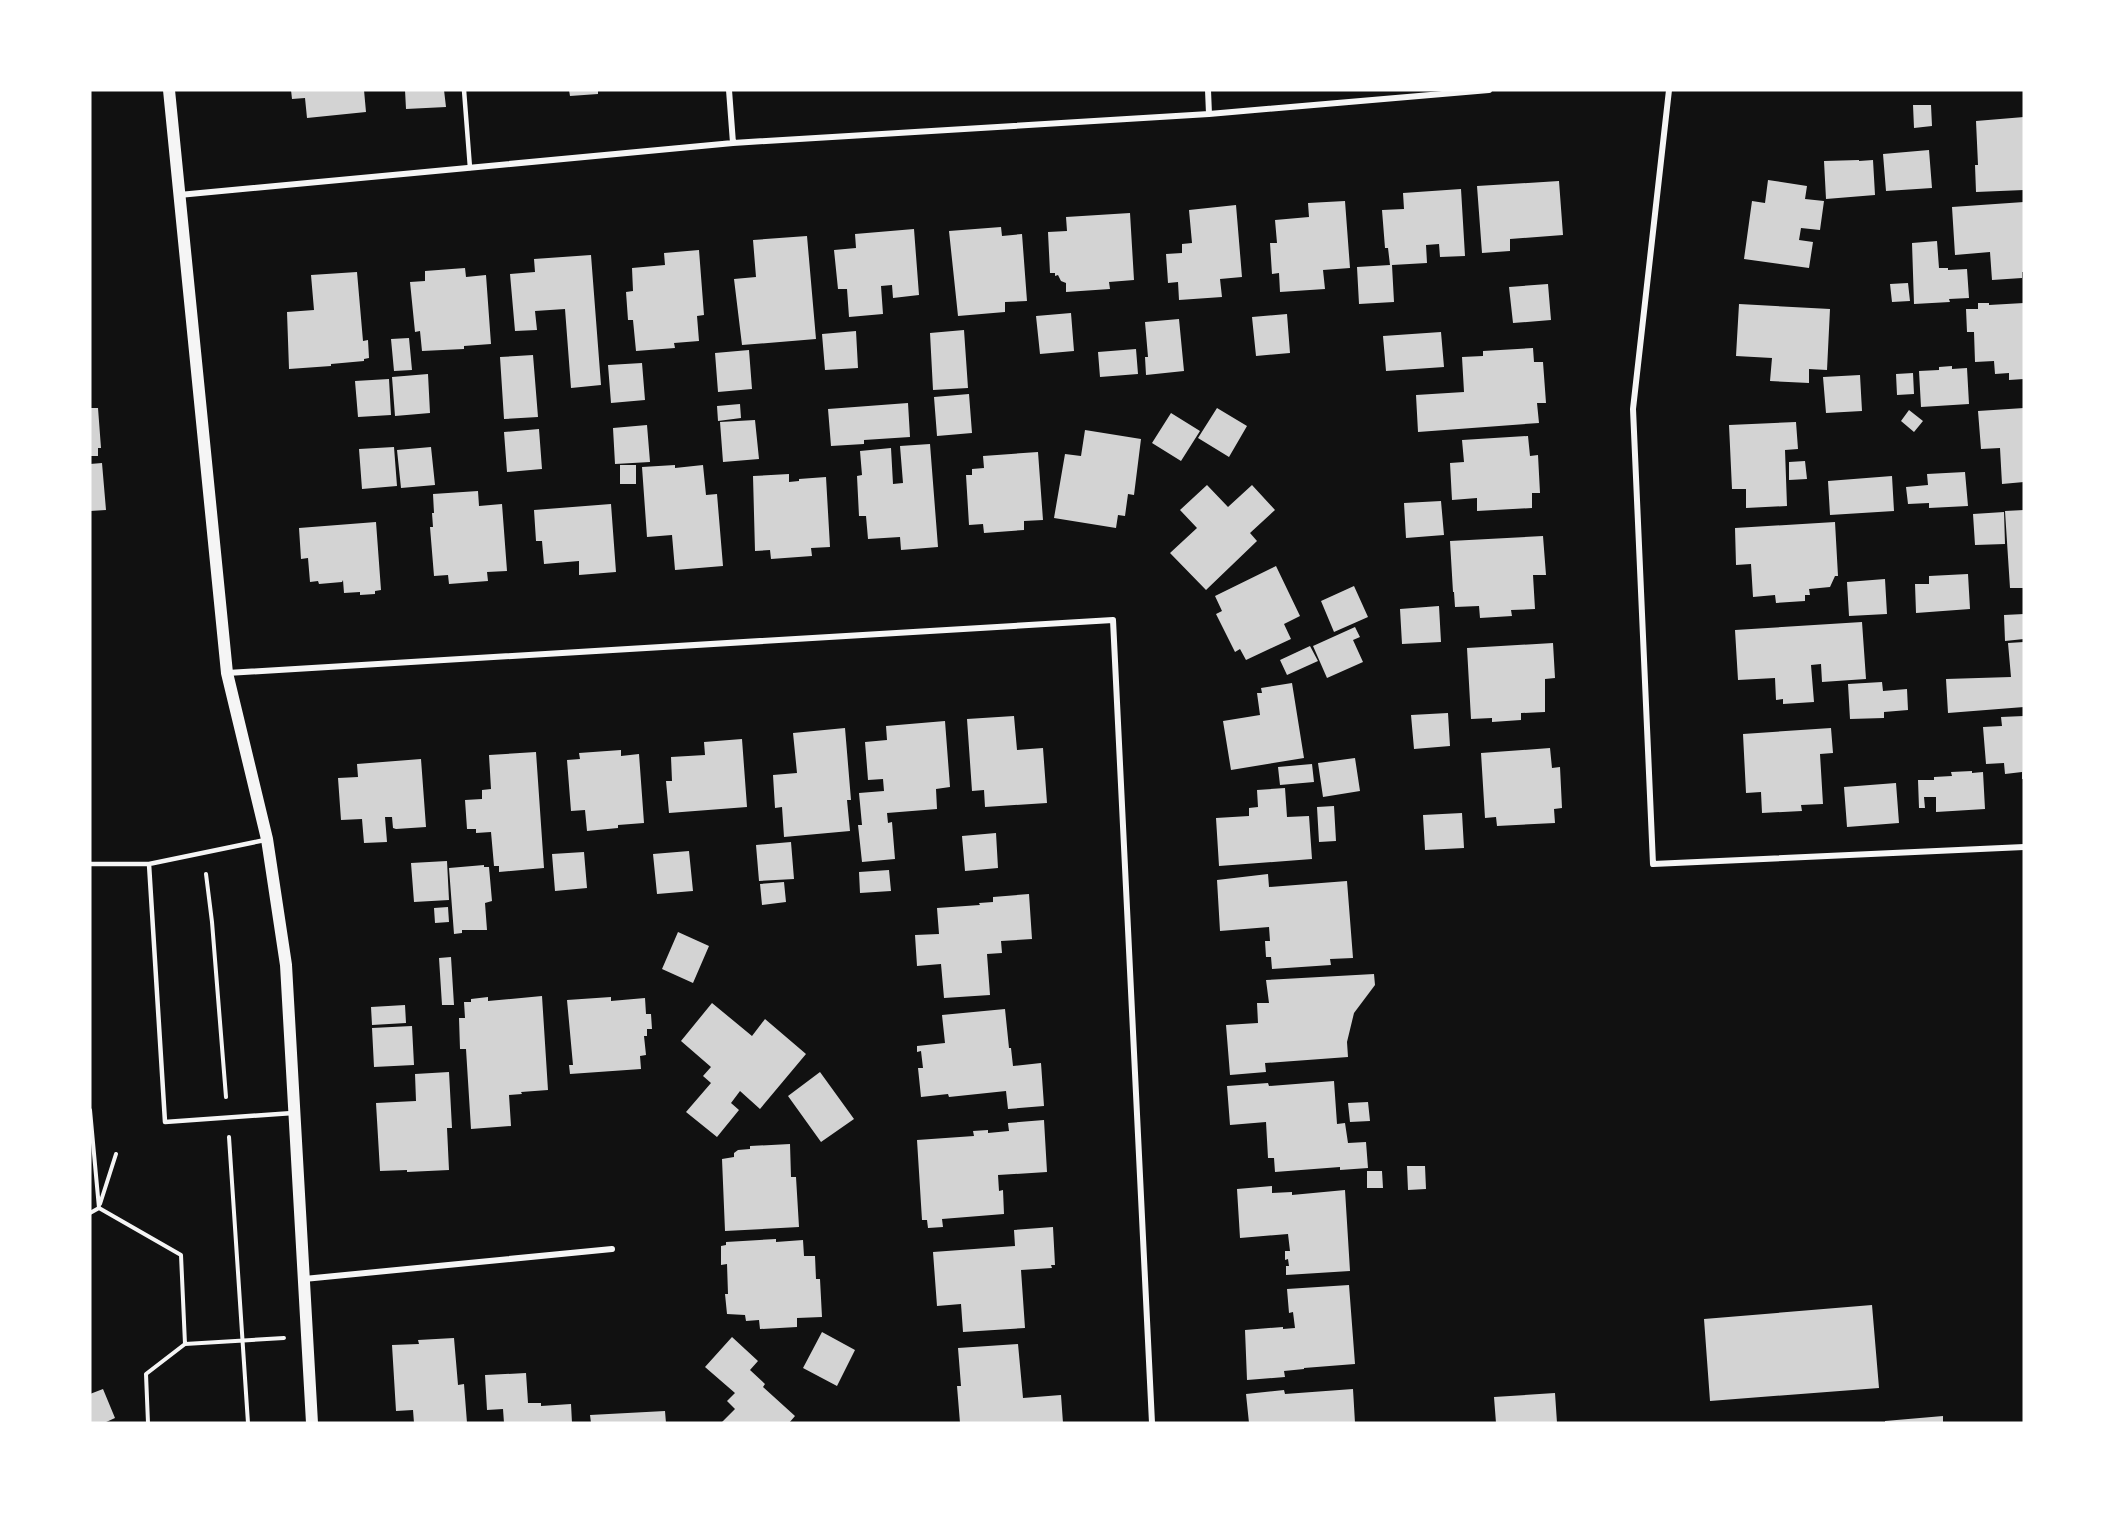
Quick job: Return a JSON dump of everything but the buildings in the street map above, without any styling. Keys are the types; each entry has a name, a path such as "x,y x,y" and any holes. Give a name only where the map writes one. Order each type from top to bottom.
{"main road":[{"path":"169,90 228,673 267,840 286,965 312,1423"}],"street":[{"path":"729,90 733,143"},
{"path":"1208,90 1209,114"},
{"path":"178,195 733,143 1209,114 1489,90"},
{"path":"1669,90 1633,409 1653,864 2024,847"},
{"path":"228,673 1113,620 1152,1423"},
{"path":"303,1279 612,1249"}],"lane":[{"path":"464,90 470,168"},
{"path":"90,864 149,864 267,840"},
{"path":"149,864 165,1122 294,1113"}],"path":[{"path":"90,1110 99,1208"},
{"path":"90,1213 99,1208 116,1154"},
{"path":"99,1208 182,1255 184,1344"},
{"path":"148,1423 146,1374 184,1344 307,1337"}]}
